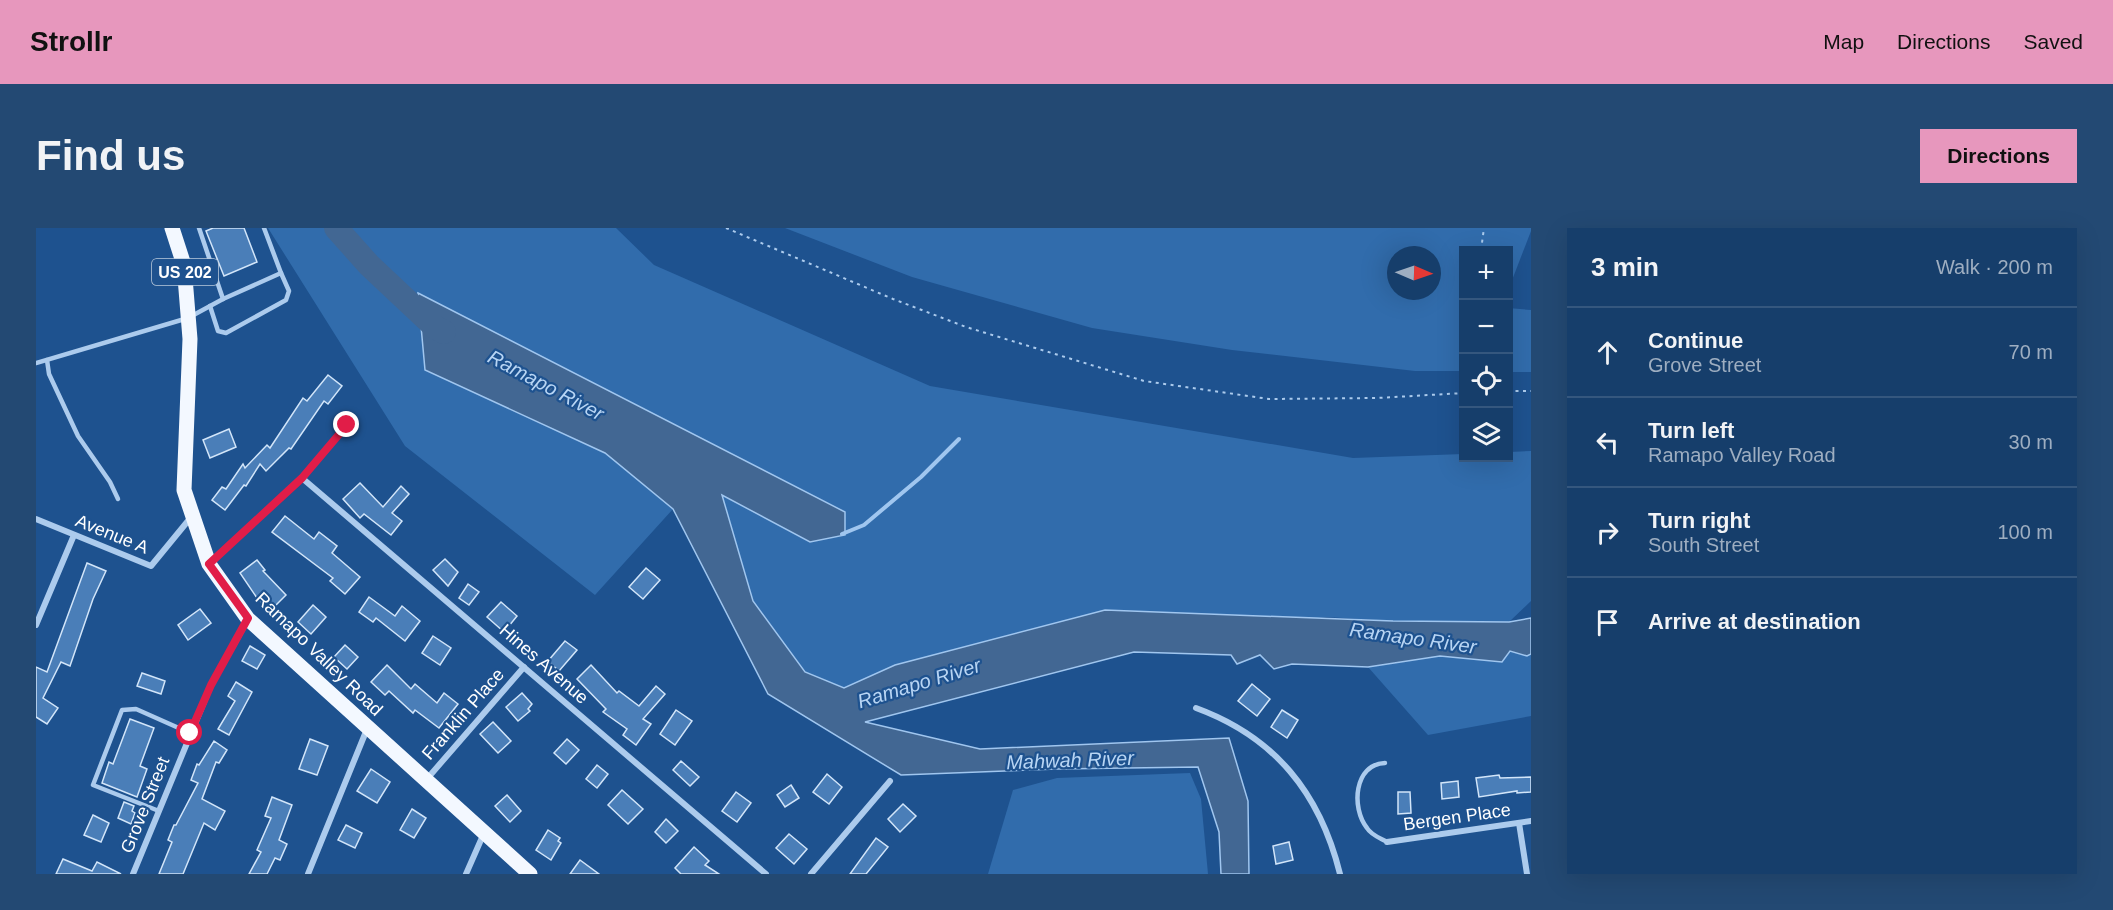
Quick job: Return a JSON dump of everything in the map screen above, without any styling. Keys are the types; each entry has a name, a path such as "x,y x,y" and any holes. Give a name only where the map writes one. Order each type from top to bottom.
{"main road":[{"name":"Ramapo Valley Road","path":"172,228 184,265 190,339 184,490 209,564 248,618 530,874"}],"street":[{"path":"209,564 302,478 347,425"},
{"name":"Hines Avenue","path":"302,478 766,874"},
{"name":"Avenue A","path":"36,519 151,566 192,516"},
{"path":"36,625 74,535"},
{"name":"Grove Street","path":"133,874 211,685 248,618"},
{"name":"Franklin Place","path":"426,780 524,667"},
{"path":"1196,708 1236,726 1258,740 1293,774 1312,801 1326,827 1340,874"},
{"path":"308,874 368,729"},
{"path":"811,874 890,781"},
{"name":"Bergen Place","path":"1387,842 1531,821"},
{"path":"1519,823 1527,874"},
{"path":"466,874 484,833"}],"lane":[{"path":"199,228 223,298"},
{"path":"210,306 218,331 226,333 286,300 289,291 264,228"},
{"path":"36,363 188,318 223,298 281,273"},
{"path":"47,360 49,374 78,436 110,482 118,499"},
{"path":"159,810 93,785 118,721 123,710 136,710 190,733"},
{"path":"1385,763 1371,766 1365,772 1358,793 1361,818 1367,830 1387,842"}],"path":[{"path":"726,228 893,300 966,327 1144,381 1269,399 1377,398 1459,393"},
{"path":"1482,246 1484,228"},
{"path":"1513,391 1531,391"}],"shaded area":[{"path":"268,228 616,228 654,265 930,386 1353,458 1459,454 1459,462 1513,462 1513,452 1531,451 1531,601 1509,622 1393,621 1326,617 895,665 845,688 805,672 753,601 722,494 810,542 845,535 425,370 605,453 673,509 595,595 405,446"},
{"path":"785,228 1531,228 1513,278 1513,246 1459,246 1459,371 1415,371 1232,350 1092,328 912,277"},
{"path":"1513,308 1531,310 1531,372 1513,372"},
{"path":"1510,651 1527,656 1531,654 1531,716 1428,735 1368,667 1440,656 1502,662"},
{"path":"1190,773 1201,799 1208,874 988,874 1013,790 1057,778"}],"water":[{"name":"Mahwah River","path":"418,293 845,512 845,535 810,542 722,495 753,601 805,672 844,688 895,665 1105,610 1393,621 1509,622 1531,618 1531,654 1527,656 1510,651 1502,662 1440,656 1368,667 1292,664 1274,669 1260,655 1237,664 1231,655 1134,652 865,722 980,749 1229,738 1248,801 1249,874 1221,874 1219,832 1198,767 901,775 768,694 673,509 605,453 425,370"}],"building":[{"path":"213,228 244,228 257,262 224,276 206,231"},
{"path":"328,375 342,386 328,404 324,401 291,449 289,448 266,471 260,464 246,486 244,485 225,510 212,500 222,487 226,489 243,464 245,468 267,445 270,448 303,398 307,401"},
{"path":"229,429 236,447 210,458 203,440"},
{"path":"360,483 383,507 401,486 409,494 392,513 402,521 391,535 364,514 360,518 343,499"},
{"path":"285,516 314,539 319,532 337,546 332,553 360,577 345,594 330,581 333,578 272,532"},
{"path":"445,559 458,572 448,586 433,570"},
{"path":"257,560 265,570 263,571 286,595 270,611 257,598 240,573"},
{"path":"87,563 106,571 93,599 70,666 61,662 43,698 58,708 47,724 36,717 36,667 47,672"},
{"path":"646,568 660,580 643,599 629,587"},
{"path":"468,584 479,592 469,605 459,598"},
{"path":"369,597 395,616 402,606 420,621 405,641 376,618 373,622 359,612"},
{"path":"501,602 517,616 504,632 487,617"},
{"path":"313,605 326,617 311,634 298,622"},
{"path":"200,609 211,623 188,640 178,625"},
{"path":"433,636 451,648 440,665 422,653"},
{"path":"565,641 577,650 559,671 548,661"},
{"path":"345,645 358,657 347,669 334,657"},
{"path":"250,646 265,655 257,669 242,661"},
{"path":"387,665 411,689 415,684 437,703 444,693 458,704 439,728 415,710 413,713 389,691 385,695 371,682"},
{"path":"591,665 617,693 619,691 639,706 656,686 665,694 643,719 651,724 636,745 623,735 627,729 603,712 606,709 577,679"},
{"path":"142,673 165,681 161,694 137,686"},
{"path":"236,682 252,692 229,735 218,729 235,701 228,696"},
{"path":"1252,684 1270,699 1257,716 1238,701"},
{"path":"522,693 532,704 528,709 530,711 518,721 506,707"},
{"path":"676,710 692,721 675,745 660,734"},
{"path":"1282,710 1298,720 1287,738 1271,727"},
{"path":"130,719 154,728 140,766 147,769 137,797 102,783 109,762 113,764"},
{"path":"493,722 511,741 498,753 480,734"},
{"path":"310,739 328,746 317,775 299,769"},
{"path":"567,739 579,750 566,764 554,753"},
{"path":"214,741 227,750 219,763 216,762 202,799 225,811 215,830 204,823 183,874 159,874 172,842 168,840 174,825 198,783 191,780 197,764 199,765"},
{"path":"681,761 699,777 690,786 673,770"},
{"path":"597,765 608,774 597,788 586,779"},
{"path":"371,769 390,782 377,803 357,791"},
{"path":"827,774 842,787 829,804 813,792"},
{"path":"1499,775 1500,778 1531,777 1531,792 1517,793 1517,791 1479,797 1476,778"},
{"path":"1458,781 1459,797 1442,799 1441,783"},
{"path":"791,785 799,798 785,807 777,795"},
{"path":"622,790 643,809 628,824 608,805"},
{"path":"736,792 751,803 737,822 722,811"},
{"path":"1398,792 1410,792 1411,813 1398,814"},
{"path":"507,795 521,811 510,822 495,806"},
{"path":"272,797 292,805 279,840 287,844 280,860 275,858 267,874 249,874 261,852 257,850 271,818 265,816"},
{"path":"124,802 134,806 132,811 135,813 131,824 118,818"},
{"path":"903,804 916,816 900,832 888,819"},
{"path":"412,809 426,818 414,838 400,830"},
{"path":"93,815 109,823 101,842 84,835"},
{"path":"666,819 678,831 666,843 655,832"},
{"path":"346,825 362,833 355,848 338,840"},
{"path":"548,830 560,838 558,841 561,843 551,860 536,850"},
{"path":"789,834 807,849 794,864 776,848"},
{"path":"876,838 888,847 866,874 850,874"},
{"path":"1289,842 1293,860 1276,864 1273,846"},
{"path":"694,847 709,861 705,865 719,874 681,874 675,868"},
{"path":"63,859 92,871 97,862 121,874 56,874"},
{"path":"580,860 599,874 570,874"}],"waterway":[{"name":"Ramapo River","path":"336,228 369,265 435,327 444,332"},
{"path":"842,534 864,525 921,477 959,439"}],"route":[{"path":"190,733 224,659 248,618 209,564 302,478 347,425"}]}
